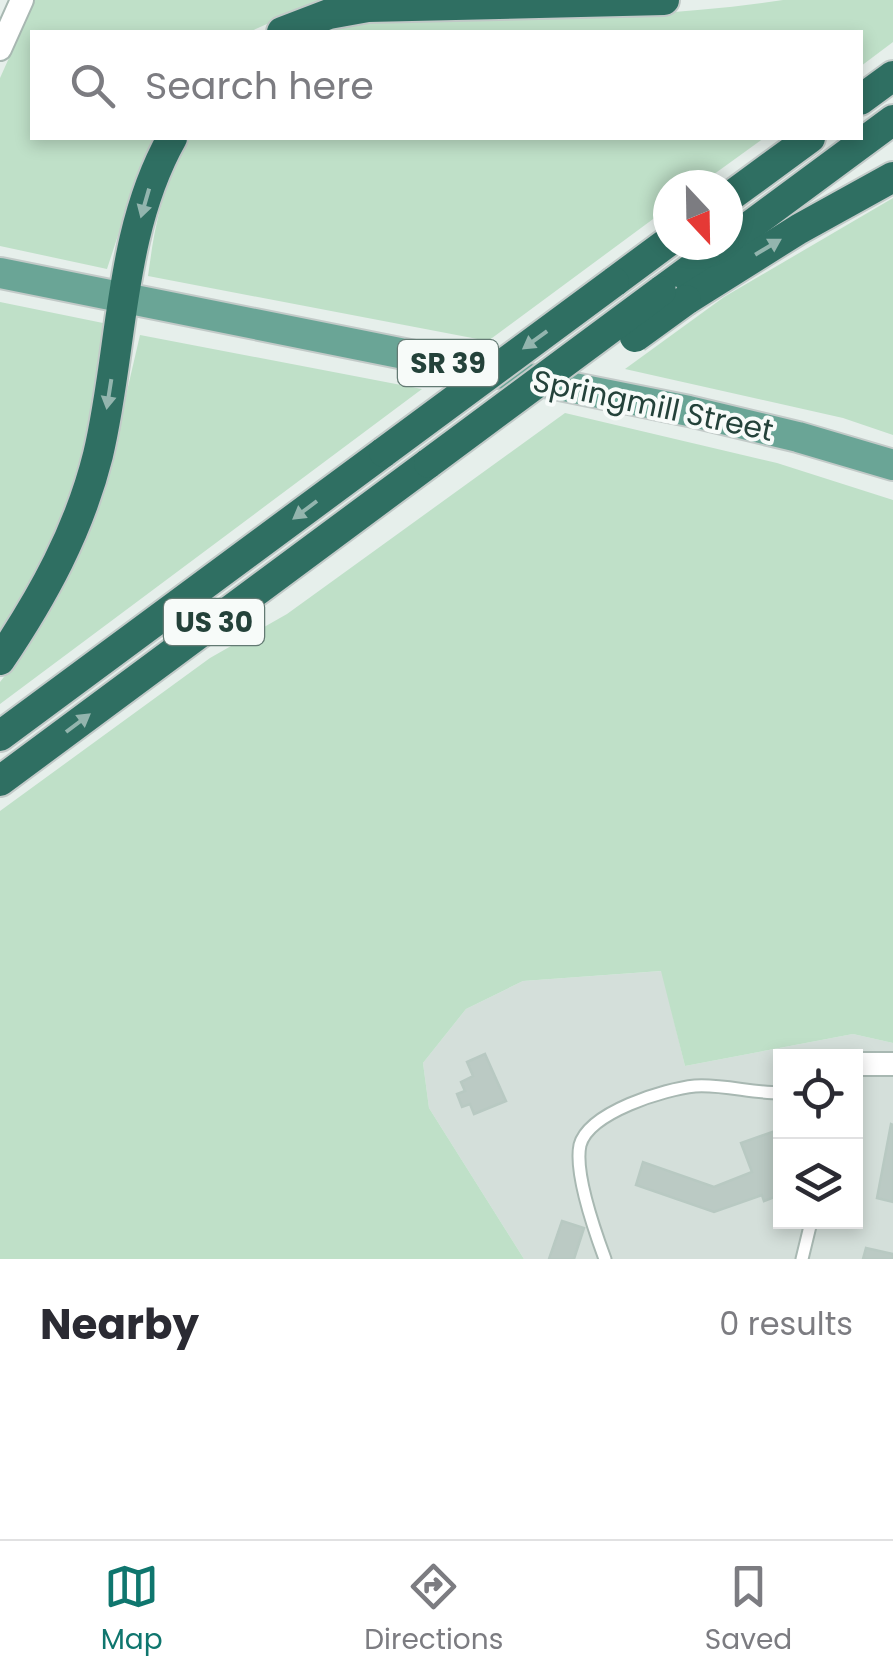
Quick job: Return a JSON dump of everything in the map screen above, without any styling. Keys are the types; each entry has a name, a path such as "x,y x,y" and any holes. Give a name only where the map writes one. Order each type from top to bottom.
{"highway":[{"path":"287,30 329,14 368,7 664,0"},
{"path":"863,98 893,76"},
{"name":"US 30","path":"743,231 893,120"},
{"path":"0,660 45,590 83,504 104,422 126,272 149,188 171,140"},
{"path":"743,187 807,140"},
{"path":"674,296 893,177"},
{"name":"US 30","path":"0,736 653,253"},
{"name":"US 30","path":"0,781 204,630 674,296 710,260"}],"main road":[{"name":"Springmill Street","path":"0,273 688,411 893,465"}],"street":[{"path":"0,49 22,0"},
{"path":"863,1064 893,1064"}],"lane":[{"path":"605,1259 580,1160 580,1143 586,1134 604,1117 674,1090 698,1086 773,1091"},
{"path":"802,1259 810,1229"}],"shaded area":[{"path":"662,971 685,1066 773,1049 773,1229 863,1229 863,1049 774,1049 853,1034 893,1043 893,1259 524,1259 429,1108 423,1063 466,1009 523,981"}],"green space":[{"path":"35,0 321,0 254,30 30,30 30,140 154,140 139,171 107,269 0,246 0,78"},
{"path":"783,0 893,0 893,42 863,64 863,30 329,30 357,22 624,15"},
{"path":"189,140 761,140 720,170 653,170 653,219 488,341 148,276 162,204"},
{"path":"893,198 893,435 843,418 625,369 724,297"},
{"path":"0,302 103,323 90,425 72,490 40,563 0,631"},
{"path":"140,335 422,389 0,704 0,682 30,644 58,598 83,543 115,443"},
{"path":"565,413 777,463 893,500 893,1043 853,1034 685,1066 661,971 523,981 466,1009 423,1063 429,1108 524,1259 0,1259 0,811 210,658 287,614"}],"building":[{"path":"485,1054 506,1101 474,1114 470,1104 462,1107 457,1094 465,1091 461,1082 473,1076 467,1062"},
{"path":"893,1125 893,1202 877,1198"},
{"path":"773,1132 773,1198 764,1201 762,1195 714,1212 636,1185 643,1162 714,1187 752,1172 741,1143"},
{"path":"562,1221 584,1228 574,1259 549,1259"},
{"path":"866,1248 893,1254 893,1259 863,1259"}]}
